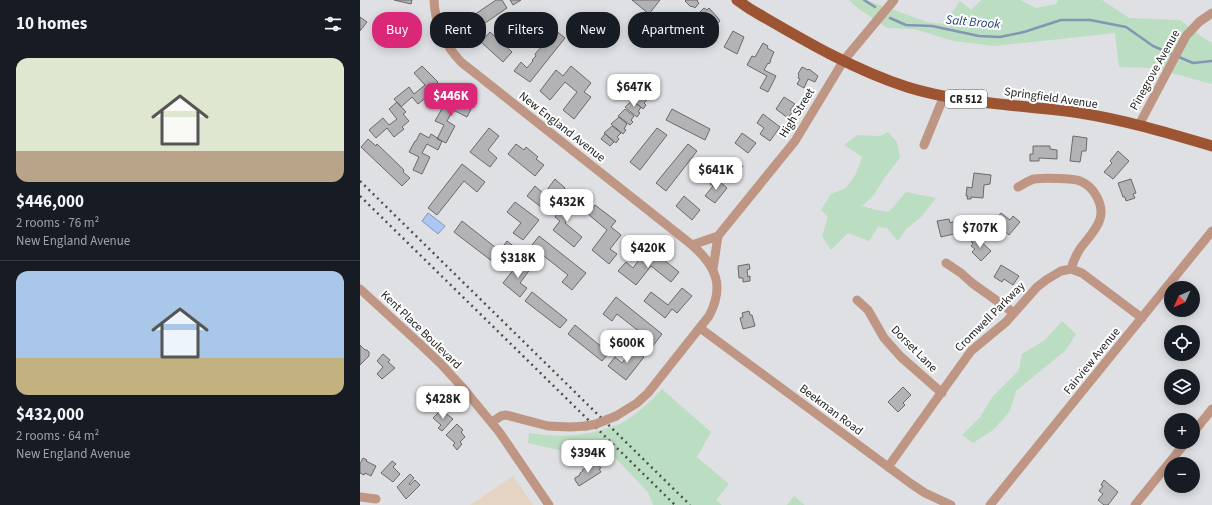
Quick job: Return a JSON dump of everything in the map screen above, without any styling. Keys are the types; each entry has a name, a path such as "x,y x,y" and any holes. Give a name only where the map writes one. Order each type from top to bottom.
{"main road":[{"name":"Springfield Avenue","path":"737,0 750,9 844,60 872,74 908,87 944,96 1081,114 1138,124 1212,146"}],"street":[{"name":"New England Avenue","path":"434,0 437,22 442,36 447,47 461,62 692,245 703,255 713,269"},
{"name":"High Street","path":"718,236 795,141 844,60 894,0"},
{"name":"Pinegrove Avenue","path":"1138,124 1186,36 1199,22 1212,13"},
{"path":"924,145 944,96"},
{"path":"1018,187 1034,179 1073,180 1081,181 1087,185 1097,196 1101,210 1101,217 1099,223 1079,250 1071,269 1082,273 1094,281 1142,318"},
{"name":"Fairview Avenue","path":"990,505 1212,231"},
{"path":"492,422 501,416 506,415 548,426 586,426 596,424 616,416 637,403 648,393 700,328 714,307 717,296 717,286 713,269 718,236 692,245"},
{"path":"946,263 1014,313"},
{"name":"Cromwell Parkway","path":"888,467 971,351 1006,322 1046,280 1061,271 1071,269"},
{"name":"Kent Place Boulevard","path":"360,289 441,364 492,422 549,505"},
{"name":"Dorset Lane","path":"857,300 868,310 884,338 901,357 942,393"},
{"name":"Beekman Road","path":"700,328 888,467 925,493 951,505"},
{"path":"1200,424 1212,409"},
{"path":"1135,505 1180,449"},
{"path":"360,497 376,499"}],"shaded area":[{"path":"513,476 533,505 470,505"}],"green space":[{"path":"849,0 866,0 927,22 944,24 960,1 971,10 981,0 1020,0 1036,8 1056,4 1058,0 1102,0 1129,18 1180,20 1212,43 1212,84 1153,68 1119,67 1115,33 994,46 954,41 914,29 887,28 859,9"},
{"path":"888,132 897,142 900,158 885,177 873,196 862,206 889,212 906,192 936,198 921,217 906,229 898,241 887,228 878,227 869,241 848,233 831,250 822,236 828,217 821,210 831,194 846,188 856,174 862,157 844,145 857,135 880,136"},
{"path":"1062,321 1076,334 1066,350 1016,391 1010,411 993,430 973,443 962,435 980,417 993,396 1019,370 1022,354 1045,340"},
{"path":"662,389 711,432 697,457 729,484 716,500 722,505 653,505 648,492 600,442 591,443 568,452 528,443 529,433 558,436 576,435 595,432 620,424 632,417"},
{"path":"794,496 805,505 787,505"}],"water":[{"path":"428,213 445,226 438,234 422,221"}],"building":[{"path":"394,0 412,0 411,4"},
{"path":"496,0 502,0 507,8 501,12 494,12 494,17 486,22 486,12 478,12"},
{"path":"510,0 521,0 513,5"},
{"path":"632,0 660,0 651,12 647,12"},
{"path":"698,0 697,1 699,3 695,8 692,6 691,7 685,1"},
{"path":"704,8 707,10 709,8 713,12 700,12"},
{"path":"360,17 367,22 360,31"},
{"path":"733,31 744,37 737,54 724,47"},
{"path":"490,32 494,36 494,48 508,48 512,52 503,62 486,47 486,36"},
{"path":"558,32 565,38 558,47"},
{"path":"763,43 768,46 767,48 774,52 771,61 764,70 776,76 768,92 760,88 767,76 747,65 752,56 755,57"},
{"path":"540,48 557,48 530,82 514,71 521,62 527,68 536,56 535,54"},
{"path":"422,66 438,82 429,89 432,93 418,104 412,97 401,107 394,99 409,87 414,94 425,85 414,73"},
{"path":"571,66 591,83 584,92 591,97 574,119 563,110 577,92 565,82 550,100 540,91 556,70 563,76"},
{"path":"802,67 808,70 809,69 818,76 815,82 808,79 804,88 797,84 800,79 798,78 798,74"},
{"path":"649,79 657,86 653,92 655,93 650,100 638,90"},
{"path":"639,92 648,99 644,103 646,105 643,109 631,99"},
{"path":"453,96 464,102 463,104 471,109 467,117 453,110 447,121 455,126 446,143 437,139 444,125 435,121 444,105 448,107"},
{"path":"784,97 795,104 790,110 793,111 788,118 776,109"},
{"path":"632,101 641,107 638,112 640,113 637,117 625,107"},
{"path":"397,102 406,112 403,114 409,121 402,127 404,129 394,137 387,128 376,138 369,130 383,118 389,125 397,119 389,109"},
{"path":"625,109 634,116 631,120 633,122 630,125 618,116"},
{"path":"672,109 710,129 705,140 666,120"},
{"path":"763,114 780,127 770,141 760,134 764,128 757,123"},
{"path":"619,117 627,124 624,129 626,130 623,134 611,124"},
{"path":"612,126 621,133 617,137 619,139 616,143 604,133"},
{"path":"489,128 499,136 488,150 497,158 490,167 470,152"},
{"path":"657,128 667,135 640,170 630,162"},
{"path":"420,133 429,138 431,134 442,141 438,150 427,144 422,153 430,157 422,174 413,170 419,157 409,152"},
{"path":"742,133 756,143 748,153 735,143"},
{"path":"605,134 614,142 610,146 601,139"},
{"path":"1073,136 1087,138 1086,151 1082,151 1080,162 1070,161"},
{"path":"368,139 376,146 377,144 404,170 403,172 410,178 402,186 361,147"},
{"path":"516,144 524,150 526,147 538,157 536,159 544,165 535,176 508,154"},
{"path":"688,144 697,151 666,191 656,183"},
{"path":"1033,146 1050,146 1050,149 1057,150 1057,159 1039,158 1039,161 1030,161 1030,154 1033,154"},
{"path":"1118,151 1129,161 1113,179 1104,172 1112,163 1110,161"},
{"path":"734,159 743,166 731,182 722,175"},
{"path":"462,164 485,182 477,192 464,181 437,215 428,208"},
{"path":"974,173 991,175 990,184 984,185 983,198 971,197 971,199 967,199 967,187 972,188"},
{"path":"715,178 727,188 715,203 705,196 713,186 710,184"},
{"path":"555,179 565,188 546,211 527,196 535,186 544,194"},
{"path":"1131,179 1136,193 1133,194 1135,198 1126,201 1118,183"},
{"path":"684,196 700,210 692,220 676,206"},
{"path":"569,198 579,206 565,223 582,237 574,247 553,230 560,221 555,217"},
{"path":"515,202 539,220 523,240 513,233 521,223 507,212"},
{"path":"595,205 616,221 611,227 621,235 610,249 617,254 609,264 592,250 607,230 588,214"},
{"path":"1001,213 1010,220 1013,216 1020,222 1009,235 994,221"},
{"path":"949,219 950,223 955,221 958,233 941,237 937,221"},
{"path":"462,221 500,251 507,241 516,248 501,268 454,232"},
{"path":"539,236 586,273 572,290 562,282 568,275 540,253 535,260 526,253"},
{"path":"976,237 991,251 981,261 972,252 975,249 971,246 973,244 971,241"},
{"path":"644,253 654,261 659,256 679,272 671,282 651,266 636,285 618,271 626,262 633,268"},
{"path":"521,260 531,268 520,283 527,288 520,297 503,283"},
{"path":"749,264 750,269 747,270 748,277 750,276 750,281 743,282 743,278 739,278 738,266"},
{"path":"1001,265 1019,276 1013,285 1004,279 1002,282 994,277"},
{"path":"682,288 692,296 677,313 672,309 665,318 644,301 651,292 668,305"},
{"path":"532,292 567,320 560,328 525,301"},
{"path":"616,297 662,334 649,351 639,344 645,336 617,314 612,321 603,314"},
{"path":"749,311 750,315 752,315 755,326 743,329 740,318 743,317 742,313"},
{"path":"575,325 609,353 602,361 568,334"},
{"path":"360,345 369,352 369,356 360,365"},
{"path":"633,349 644,357 626,380 608,366 615,357 622,363"},
{"path":"383,354 390,360 388,362 395,368 382,379 377,374 383,367 377,361"},
{"path":"903,387 911,395 903,403 905,405 898,412 888,402"},
{"path":"441,410 453,419 442,431 438,428 441,425 433,418"},
{"path":"457,424 463,430 461,432 465,437 460,442 462,444 457,450 453,445 455,443 446,435"},
{"path":"599,445 605,452 597,457 592,450"},
{"path":"363,458 376,466 371,476 365,473 364,475 360,473 360,464"},
{"path":"392,461 396,464 393,467 400,474 393,482 381,473"},
{"path":"597,463 601,468 599,469 601,472 579,486 575,478 580,475 583,471 582,470"},
{"path":"410,474 414,478 409,484 410,485 415,480 420,485 406,499 397,487"},
{"path":"1104,480 1118,492 1108,505 1104,505 1098,500 1103,494 1099,491 1103,486 1101,485"}],"waterway":[{"name":"Salt Brook","path":"864,0 875,7"},
{"name":"Salt Brook","path":"890,18 906,25 932,26 979,36 1000,37 1024,32 1061,20 1090,20 1126,27 1153,46 1193,63 1212,61"}],"railway":[{"path":"360,181 690,505"},
{"path":"360,196 675,505"}]}
